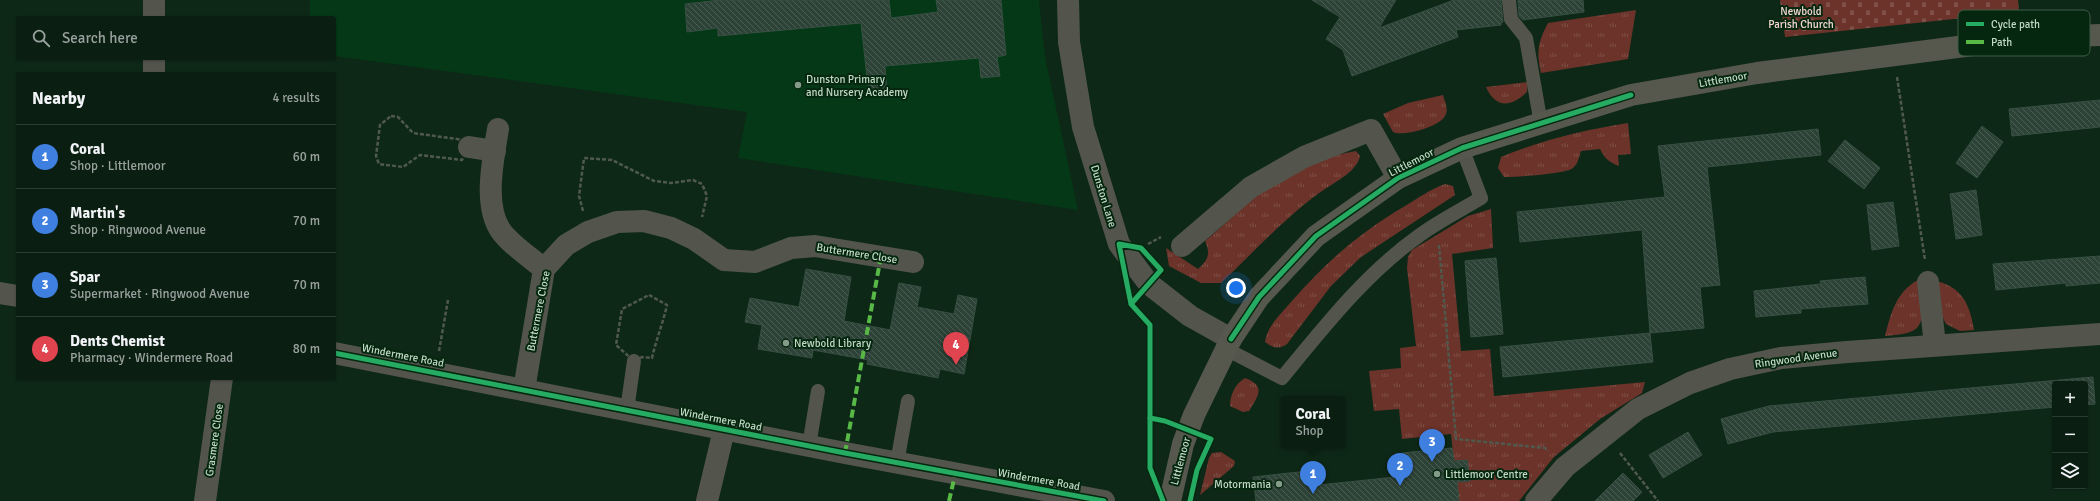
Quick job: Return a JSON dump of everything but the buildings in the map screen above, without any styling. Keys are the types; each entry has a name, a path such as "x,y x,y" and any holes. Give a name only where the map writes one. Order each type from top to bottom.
{"main road":[{"name":"Littlemoor","path":"2090,35 2100,35"},
{"name":"Littlemoor","path":"1170,501 1188,431 1229,344 1259,296 1316,236 1398,178 1462,148 1631,95 1757,73 1958,47"}],"street":[{"path":"154,0 154,16"},
{"name":"Dunston Lane","path":"1068,0 1069,42 1083,127 1119,244 1148,284 1229,344"},
{"path":"154,60 154,72"},
{"path":"498,129 490,192 494,215 505,237 544,269"},
{"path":"1182,246 1251,187 1304,157 1371,130 1398,178"},
{"path":"469,147 494,151"},
{"name":"Buttermere Close","path":"524,390 544,269 566,245 588,232 617,222 644,221 671,228 694,239 724,260 754,262 791,248 815,246 913,262"},
{"path":"1928,282 1935,345"},
{"path":"0,292 16,296"},
{"name":"Ringwood Avenue","path":"1536,501 1565,467 1604,434 1638,409 1690,383 1730,368 1781,358 1935,345 2100,334"},
{"name":"Windermere Road","path":"336,353 724,430 1104,501"},
{"name":"Grasmere Close","path":"205,501 222,380"},
{"path":"707,501 724,430"}],"lane":[{"path":"1509,0 1511,19 1526,38 1541,124"},
{"path":"1229,344 1282,378 1330,321 1378,270 1420,235 1481,198 1462,148"},
{"path":"627,410 634,362"},
{"path":"809,446 818,391"},
{"path":"896,463 908,401"}],"path":[{"path":"1894,56 1928,282"},
{"path":"391,116 398,117 413,133 464,140 469,147 462,160 420,155 404,167 379,164 376,156 380,125 391,116"},
{"path":"588,232 579,196 584,158 612,160 654,181 671,183 693,180 702,184 707,196 694,239"},
{"path":"1437,225 1456,439 1545,448 1565,467"},
{"path":"649,295 668,305 655,342 652,358 642,357 634,362 616,345 622,309 649,295"},
{"path":"436,372 448,300"},
{"path":"1604,434 1658,501"}],"shaded area":[{"name":"Dunston Primary and Nursery Academy","path":"310,0 1039,0 1045,57 1078,210 738,158 747,112 336,56 336,16 310,16"}],"green space":[{"name":"Newbold Parish Church","path":"1780,0 2018,0 2019,10 1958,10 1958,19 1785,37"},
{"path":"1636,10 1628,59 1541,73 1538,53 1542,36 1548,23"},
{"path":"1528,82 1527,92 1510,103 1499,102 1494,99 1486,87"},
{"path":"1443,95 1447,109 1445,116 1436,124 1420,130 1404,133 1393,132 1383,114 1408,103"},
{"path":"1628,123 1631,154 1618,155 1619,166 1608,160 1600,149 1581,151 1575,166 1569,170 1561,172 1504,177 1498,168 1501,157 1516,151 1579,132"},
{"path":"1356,151 1360,156 1351,171 1298,210 1221,283 1201,283 1169,266 1166,248 1198,269 1208,256 1205,241 1244,206 1288,176 1334,156"},
{"path":"1445,184 1453,186 1455,195 1361,257 1331,286 1287,344 1276,348 1265,342 1271,325 1304,287 1330,261 1388,216 1435,188"},
{"path":"1491,209 1493,248 1452,254 1461,351 1490,349 1494,396 1645,382 1642,393 1600,419 1554,457 1519,501 1459,501 1457,482 1470,481 1467,460 1454,461 1451,434 1402,439 1399,409 1374,411 1369,371 1401,368 1400,348 1416,346 1407,268 1408,257 1412,250 1468,216"},
{"path":"1918,280 1922,301 1922,317 1920,323 1916,329 1910,332 1885,336 1892,311 1899,297"},
{"path":"1933,280 1951,287 1962,297 1970,311 1974,330 1960,331 1946,324 1938,308"},
{"path":"1245,378 1256,384 1259,392 1249,411 1243,412 1230,406 1230,402 1236,387 1241,380"},
{"path":"1221,452 1235,461 1234,466 1200,495 1209,458 1212,453"}],"marked path":[{"path":"845,453 881,256"},
{"path":"949,501 955,475"}],"cycle path":[{"path":"1231,339 1259,297 1316,236 1398,178 1462,148 1631,95"},
{"path":"1131,304 1161,270 1141,248 1119,244 1131,304 1150,325 1150,468 1163,501"},
{"path":"336,353 845,453 1104,501"},
{"path":"1150,418 1165,421 1211,439 1197,470 1190,501"}],"place":[{"name":"Dunston Primary and Nursery Academy","path":"798,85"},
{"name":"Newbold Library","path":"786,343"},
{"name":"Dents Chemist","path":"956,365"},
{"name":"Spar","path":"1432,462"},
{"name":"Littlemoor Centre","path":"1437,474"},
{"name":"Motormania","path":"1279,484"},
{"name":"Martin's","path":"1400,486"},
{"name":"Coral","path":"1313,494"}]}
